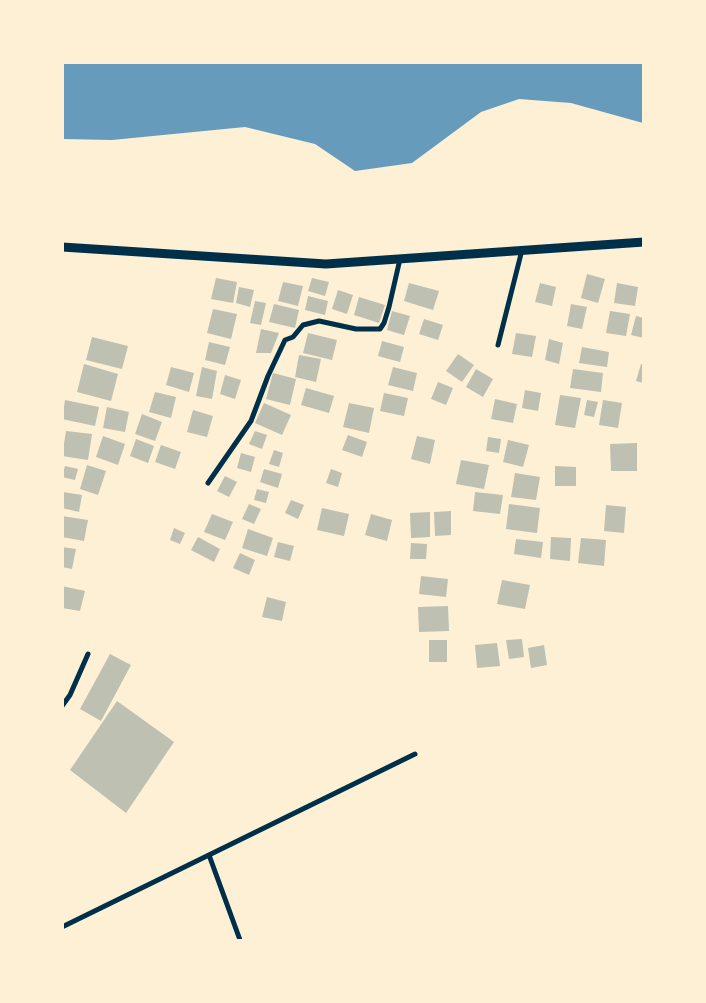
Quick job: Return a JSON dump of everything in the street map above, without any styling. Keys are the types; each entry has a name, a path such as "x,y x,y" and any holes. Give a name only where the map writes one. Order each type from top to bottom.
{"street":[{"path":"62,246 326,264 644,242"},
{"path":"498,345 522,250"},
{"path":"208,483 251,421 268,376 285,340 293,336 303,325 319,321 356,329 380,329 389,307 400,259"},
{"path":"62,706 70,695 88,654"},
{"path":"62,927 415,754"},
{"path":"210,855 240,940"}],"water":[{"path":"63,62 643,63 643,123 571,103 519,99 481,112 412,163 355,171 315,144 245,127 112,140 63,139"}],"building":[{"path":"587,274 605,279 598,303 581,298"},
{"path":"216,278 237,282 233,303 211,299"},
{"path":"312,278 329,282 325,296 308,291"},
{"path":"283,282 303,286 298,306 278,301"},
{"path":"409,283 439,291 433,310 404,301"},
{"path":"540,283 556,287 552,306 535,302"},
{"path":"617,283 638,287 635,306 614,303"},
{"path":"239,287 254,290 250,307 236,303"},
{"path":"338,290 353,295 347,314 332,309"},
{"path":"308,296 328,301 325,315 305,310"},
{"path":"359,297 385,305 379,323 354,315"},
{"path":"255,301 266,303 261,325 250,323"},
{"path":"274,304 299,310 295,328 269,322"},
{"path":"571,304 587,307 582,329 567,326"},
{"path":"213,309 237,314 231,339 207,333"},
{"path":"392,311 410,316 404,335 387,330"},
{"path":"610,311 630,314 626,336 606,333"},
{"path":"636,316 644,318 644,338 631,335"},
{"path":"424,319 443,325 438,340 419,334"},
{"path":"261,329 279,333 271,353 256,353"},
{"path":"308,333 337,340 332,360 303,353"},
{"path":"516,333 536,336 532,357 512,354"},
{"path":"92,337 128,346 122,369 86,360"},
{"path":"549,339 563,343 559,364 545,360"},
{"path":"382,341 404,347 400,362 378,356"},
{"path":"209,342 230,347 225,365 205,360"},
{"path":"582,347 609,352 607,367 579,363"},
{"path":"458,354 474,365 462,382 446,371"},
{"path":"299,355 321,359 316,382 295,377"},
{"path":"84,364 118,374 111,401 77,392"},
{"path":"641,364 644,365 644,383 636,381"},
{"path":"171,367 194,373 189,392 166,385"},
{"path":"202,367 217,371 212,399 196,396"},
{"path":"393,367 417,373 413,391 388,385"},
{"path":"476,369 493,379 483,397 466,387"},
{"path":"573,369 603,373 601,392 570,388"},
{"path":"273,373 296,379 290,405 266,399"},
{"path":"225,375 241,380 235,399 220,394"},
{"path":"438,382 453,388 446,405 431,399"},
{"path":"306,388 334,396 329,413 301,405"},
{"path":"525,390 541,393 538,411 522,408"},
{"path":"155,392 176,397 171,418 149,412"},
{"path":"384,393 408,398 404,416 380,411"},
{"path":"560,395 581,398 575,428 555,425"},
{"path":"495,399 517,404 513,423 491,419"},
{"path":"65,400 99,407 95,426 62,419"},
{"path":"587,400 598,402 594,417 584,415"},
{"path":"603,400 622,403 618,428 599,425"},
{"path":"264,403 291,415 282,435 255,423"},
{"path":"349,403 374,408 369,433 343,427"},
{"path":"107,407 129,412 125,432 103,428"},
{"path":"193,410 213,416 207,437 187,432"},
{"path":"142,414 162,422 155,441 135,434"},
{"path":"66,431 92,434 88,460 62,456"},
{"path":"255,431 267,435 262,449 249,444"},
{"path":"348,435 367,442 362,457 342,450"},
{"path":"103,436 125,444 118,465 96,457"},
{"path":"417,436 435,440 430,464 411,459"},
{"path":"488,437 501,439 499,453 486,451"},
{"path":"136,439 154,446 148,463 130,456"},
{"path":"508,440 529,445 523,467 503,462"},
{"path":"637,443 637,471 611,471 610,444"},
{"path":"161,445 181,452 175,469 155,462"},
{"path":"274,450 283,453 279,467 269,464"},
{"path":"241,453 255,457 251,472 237,468"},
{"path":"461,460 489,465 484,489 456,484"},
{"path":"87,465 106,471 98,495 80,489"},
{"path":"65,466 78,469 75,480 62,477"},
{"path":"555,466 576,467 576,486 555,486"},
{"path":"264,469 282,474 278,488 260,482"},
{"path":"331,469 342,473 338,487 326,483"},
{"path":"515,473 540,477 536,500 511,497"},
{"path":"225,476 237,482 229,497 217,491"},
{"path":"257,489 269,492 266,503 254,500"},
{"path":"63,492 82,495 79,512 62,508"},
{"path":"475,492 503,495 500,514 473,511"},
{"path":"291,500 304,505 298,519 285,513"},
{"path":"249,504 261,509 254,524 242,519"},
{"path":"509,504 540,508 537,533 506,529"},
{"path":"606,505 626,507 624,533 604,531"},
{"path":"322,508 349,514 344,536 317,530"},
{"path":"451,511 451,535 435,536 434,512"},
{"path":"430,512 430,537 411,538 410,513"},
{"path":"212,514 233,522 225,540 204,532"},
{"path":"371,514 392,520 387,541 365,535"},
{"path":"62,516 88,520 84,541 62,537"},
{"path":"174,528 185,533 180,544 170,540"},
{"path":"248,529 273,538 267,556 242,548"},
{"path":"198,537 220,549 214,562 191,550"},
{"path":"551,537 571,538 570,561 550,559"},
{"path":"581,538 606,540 604,566 578,563"},
{"path":"516,539 543,542 541,558 514,554"},
{"path":"278,542 294,546 290,561 274,557"},
{"path":"411,543 427,544 426,559 410,559"},
{"path":"62,547 76,549 72,569 62,567"},
{"path":"240,553 255,560 249,575 233,568"},
{"path":"421,576 448,579 446,597 419,594"},
{"path":"502,580 530,585 525,609 497,604"},
{"path":"62,586 85,591 80,611 62,608"},
{"path":"267,597 286,602 282,621 262,617"},
{"path":"448,606 449,631 419,632 418,607"},
{"path":"522,639 524,657 509,659 506,640"},
{"path":"429,640 447,640 447,662 429,662"},
{"path":"497,643 500,666 477,668 475,645"},
{"path":"544,645 547,665 531,668 528,648"},
{"path":"110,654 131,665 101,721 80,709"},
{"path":"117,701 174,742 126,813 70,770"}]}
